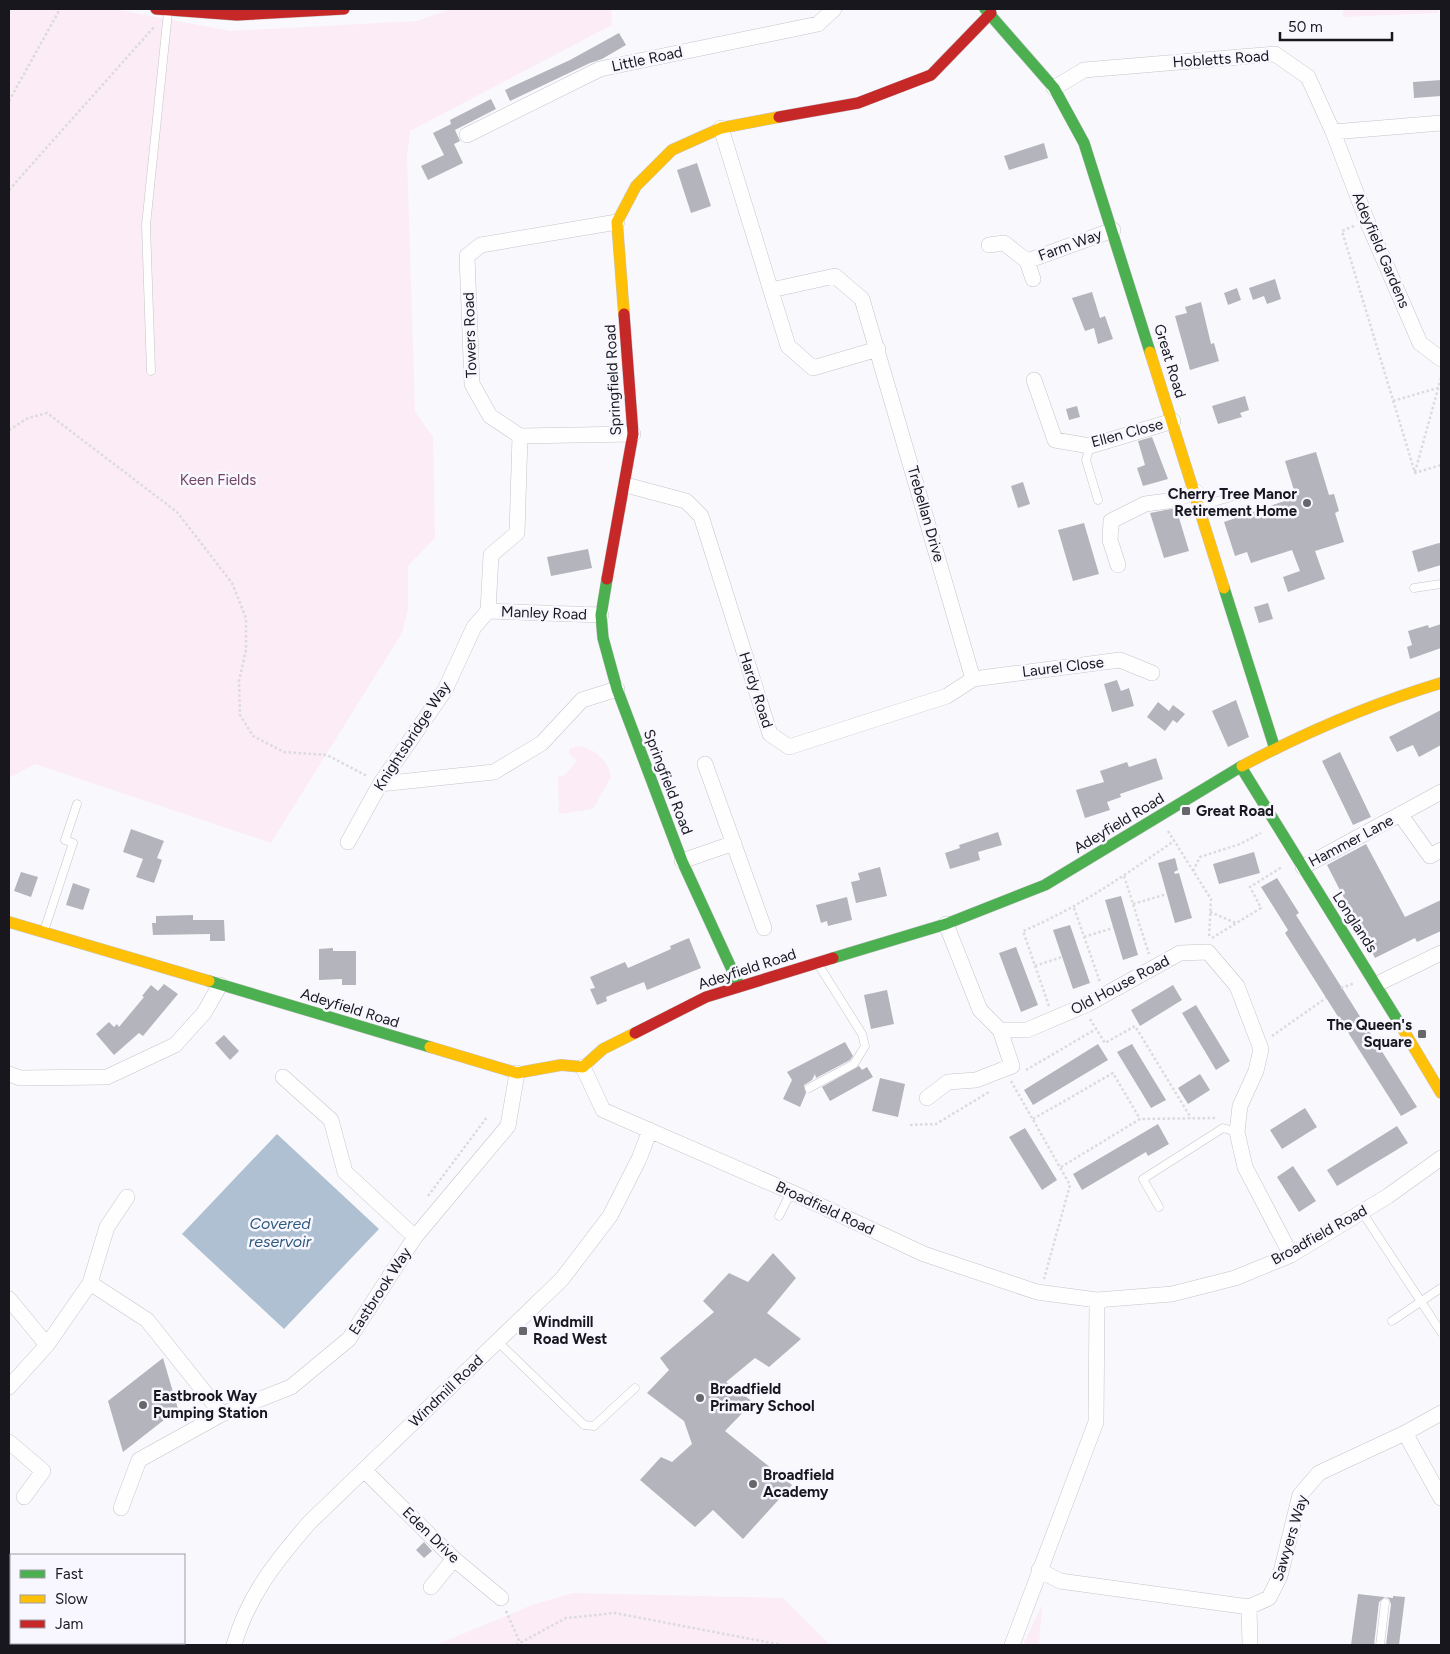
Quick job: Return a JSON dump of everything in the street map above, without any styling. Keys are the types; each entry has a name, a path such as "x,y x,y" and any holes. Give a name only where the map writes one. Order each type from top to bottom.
{"street":[{"path":"156,9 168,11 237,12 344,9"},
{"name":"Little Road","path":"467,135 600,69 818,24 834,9"},
{"path":"618,222 636,186 672,150 721,128 858,103 931,75 988,11"},
{"name":"Great Road","path":"988,11 1054,88 1084,143 1198,499 1275,749"},
{"name":"Hobletts Road","path":"1054,88 1084,70 1276,54 1308,77 1333,132"},
{"path":"1333,132 1441,123"},
{"path":"721,128 788,346 813,368 878,349"},
{"name":"Adeyfield Gardens","path":"1333,132 1367,221 1420,343 1441,359"},
{"name":"Springfield Road","path":"618,222 633,434 626,485 601,614 603,638 617,690 682,861 739,985"},
{"name":"Towers Road","path":"520,436 490,416 472,384 467,256 481,245 618,222"},
{"name":"Farm Way","path":"1027,261 1113,230"},
{"name":"Farm Way","path":"989,245 1004,243 1027,261 1032,279"},
{"name":"Trebellan Drive","path":"771,290 836,276 862,298 973,679"},
{"name":"Ellen Close","path":"1034,380 1055,440 1090,446 1173,421"},
{"path":"488,611 491,555 516,533 520,436 633,434"},
{"name":"Hardy Road","path":"626,485 686,501 701,516 770,734 789,747 948,696 973,679"},
{"path":"1118,565 1110,540 1111,520 1145,504 1198,499"},
{"name":"Knightsbridge Way","path":"348,842 380,784 445,690 474,627 488,611"},
{"name":"Manley Road","path":"488,611 601,614"},
{"name":"Laurel Close","path":"973,679 1120,660 1152,673"},
{"name":"Adeyfield Road","path":"9,922 517,1073 561,1065 583,1067 604,1048 706,997 739,985 946,924 1045,885 1241,767 1301,735 1391,698 1441,683"},
{"path":"380,784 494,772 542,743 582,700 617,690"},
{"path":"706,764 764,928"},
{"name":"Longlands","path":"1241,767 1377,984 1441,1093"},
{"name":"Hammer Lane","path":"1300,862 1441,792"},
{"name":"Hammer Lane","path":"1400,814 1430,856 1441,850"},
{"path":"682,861 734,843"},
{"path":"927,1098 948,1082 1011,1075 1012,1066 1000,1030 980,1010 946,924"},
{"name":"Old House Road","path":"1000,1030 1027,1030 1104,995 1180,953 1208,952 1237,986 1261,1049 1256,1071 1240,1106 1238,1125 1244,1167 1291,1254"},
{"path":"1377,984 1441,954"},
{"path":"13,1078 107,1077 175,1045 204,1014 220,985"},
{"name":"Broadfield Road","path":"583,1067 603,1110 791,1192 924,1254 1041,1292 1097,1300 1172,1294 1235,1278 1291,1254 1362,1212 1441,1158"},
{"name":"Eastbrook Way","path":"121,1508 139,1460 222,1414 291,1387 348,1339 415,1237 508,1126 517,1073"},
{"path":"283,1077 331,1120 345,1172 415,1237"},
{"name":"Windmill Road","path":"234,1645 242,1618 275,1562 309,1524 562,1279 610,1216 639,1159 650,1130"},
{"path":"9,1387 48,1344 90,1283 107,1227 127,1197"},
{"path":"90,1283 147,1320 222,1414"},
{"path":"9,1299 48,1344"},
{"path":"1012,1645 1096,1422 1097,1300"},
{"name":"Sawyers Way","path":"1249,1607 1269,1598 1280,1576 1300,1495 1319,1473 1406,1433 1441,1412"},
{"path":"1406,1433 1441,1498"},
{"path":"9,1442 43,1471 24,1497"},
{"name":"Eden Drive","path":"364,1470 454,1558 501,1598"},
{"path":"431,1587 454,1558"},
{"path":"1039,1570 1060,1581 1249,1607 1250,1645"}],"lane":[{"path":"151,372 146,225 168,11"},
{"path":"1090,446 1086,460 1098,500"},
{"path":"1198,499 1238,495"},
{"path":"1414,588 1441,584"},
{"path":"44,932 73,843 65,840 76,804"},
{"path":"809,1088 854,1064 865,1046 862,1034 817,963"},
{"path":"1158,1208 1143,1179 1223,1128 1238,1125"},
{"path":"779,1216 791,1192"},
{"path":"1362,1212 1441,1332"},
{"path":"1392,1321 1441,1288"},
{"path":"497,1340 584,1425 589,1427 594,1426 635,1388"},
{"path":"1380,1645 1385,1603"}],"path":[{"path":"9,101 59,10"},
{"path":"9,188 168,11"},
{"path":"1367,221 1342,231 1414,473"},
{"path":"1414,473 1441,378"},
{"path":"1393,401 1440,387"},
{"path":"9,430 28,418 48,413 176,512 232,583 246,618 246,650 239,681 240,715 253,736 284,752 327,755 380,784"},
{"path":"1414,473 1441,465"},
{"path":"1159,817 1211,899 1209,940 1261,908 1250,887 1300,862"},
{"path":"1193,871 1200,857 1240,844 1276,825"},
{"path":"1054,1019 1023,931 1074,908 1174,840"},
{"path":"1124,875 1154,967"},
{"path":"1133,904 1167,894"},
{"path":"1074,908 1104,995"},
{"path":"1210,912 1236,923"},
{"path":"1084,937 1113,928"},
{"path":"1035,966 1062,957"},
{"path":"1258,1041 1266,1040 1326,998"},
{"path":"1087,1015 1106,1043 1135,1026 1191,1119"},
{"path":"1026,1070 1096,1029"},
{"path":"1033,1120 1113,1073 1140,1120"},
{"path":"1011,1075 1033,1120 1070,1185 1041,1292"},
{"path":"910,1125 936,1124 994,1089"},
{"path":"428,1196 487,1117"},
{"path":"1061,1167 1140,1120 1191,1119 1238,1125"},
{"path":"501,1598 520,1643"},
{"path":"516,1645 566,1618 615,1613 782,1645"}],"green space":[{"name":"Keen Fields","path":"9,9 114,9 230,31 417,21 451,9 611,9 612,25 410,131 407,157 415,412 433,437 435,538 408,566 408,609 402,633 271,843 35,764 9,778"},
{"path":"1343,9 1438,9 1438,13 1343,17"},
{"path":"582,746 593,751 605,762 611,777 593,809 559,814 558,777 565,775 577,761 569,754 570,748"},
{"path":"9,1563 10,1644 138,1645 9,1645"},
{"path":"573,1593 783,1598 830,1645 436,1645 532,1605"},
{"path":"1042,1605 1039,1645 1023,1645"}],"water":[{"name":"Covered reservoir","path":"277,1134 379,1229 284,1329 182,1234"}],"building":[{"path":"619,33 626,45 602,59 510,101 505,90 570,60"},
{"path":"1441,80 1441,96 1414,98 1413,82"},
{"path":"491,99 496,109 455,130 460,141 454,144 463,163 428,180 421,166 444,155 433,133 451,124 450,120"},
{"path":"1044,143 1048,158 1009,170 1004,156"},
{"path":"697,163 711,206 691,213 677,170"},
{"path":"1275,279 1281,299 1267,304 1264,296 1253,300 1249,288"},
{"path":"1237,288 1241,300 1228,305 1224,293"},
{"path":"1092,292 1100,318 1105,316 1113,339 1098,344 1094,328 1085,331 1072,298"},
{"path":"1201,302 1211,344 1214,343 1219,361 1190,370 1175,316 1187,313 1185,307"},
{"path":"1245,396 1249,410 1240,413 1242,417 1218,424 1212,406"},
{"path":"1077,406 1080,417 1069,420 1066,409"},
{"path":"1152,437 1168,479 1143,486 1137,468 1145,465 1138,441"},
{"name":"Cherry Tree Manor Retirement Home","path":"1316,452 1329,495 1334,494 1339,511 1335,513 1344,542 1315,551 1325,579 1288,592 1283,577 1300,571 1292,550 1251,563 1247,552 1235,556 1224,522 1296,497 1285,461"},
{"path":"1023,482 1030,504 1018,508 1011,486"},
{"path":"1176,508 1189,551 1164,558 1150,513"},
{"path":"1084,523 1099,574 1073,581 1058,530"},
{"path":"1441,544 1441,565 1418,572 1412,551"},
{"path":"588,549 592,568 551,576 547,557"},
{"path":"1268,603 1273,619 1259,623 1254,607"},
{"path":"1441,624 1441,648 1410,659 1407,647 1412,645 1408,631 1428,625 1429,628"},
{"path":"1117,680 1121,691 1129,688 1134,706 1112,712 1104,684"},
{"path":"1236,700 1249,737 1228,747 1212,711"},
{"path":"1158,702 1169,711 1173,705 1185,714 1177,723 1173,720 1165,731 1147,717"},
{"path":"1441,710 1441,745 1419,757 1413,745 1397,752 1389,737"},
{"path":"1340,752 1371,817 1353,825 1322,761"},
{"path":"1156,758 1163,779 1120,794 1121,797 1107,802 1110,810 1085,818 1076,790 1104,782 1100,771 1127,762 1129,767"},
{"path":"131,829 164,841 157,858 162,860 154,883 136,877 143,859 123,852"},
{"path":"998,832 1002,845 978,852 980,860 950,869 945,853 960,848 959,845"},
{"path":"1366,844 1405,917 1441,900 1441,931 1417,942 1415,938 1375,958 1327,865"},
{"path":"1254,852 1260,873 1219,884 1213,864"},
{"path":"1175,858 1178,870 1174,872 1175,874 1179,873 1192,918 1175,923 1158,863"},
{"path":"880,867 887,896 856,903 851,882 860,880 858,873"},
{"path":"21,872 38,877 31,897 14,891"},
{"path":"1277,878 1299,913 1296,915 1417,1107 1401,1116 1285,933 1288,930 1261,887"},
{"path":"73,883 90,889 83,910 66,905"},
{"path":"1121,896 1138,955 1123,960 1105,900"},
{"path":"847,897 852,920 828,926 827,921 821,923 816,905"},
{"path":"193,915 193,920 224,920 225,941 210,941 210,934 153,935 152,923 156,923 156,916"},
{"path":"1070,925 1090,983 1073,989 1053,930"},
{"path":"689,938 701,968 647,990 644,982 606,997 607,1001 597,1005 590,989 595,988 590,977 625,962 628,968 671,949 670,946"},
{"path":"1016,947 1038,1005 1021,1012 999,953"},
{"path":"333,948 333,951 356,951 356,985 342,985 342,979 319,980 319,949"},
{"path":"164,984 178,994 143,1036 139,1033 114,1055 96,1034 109,1022 114,1027 117,1024 119,1027 144,997 142,996 151,985 158,991"},
{"path":"1173,985 1182,1000 1140,1026 1131,1010"},
{"path":"887,990 894,1024 871,1029 864,995"},
{"path":"1196,1005 1230,1061 1216,1070 1182,1013"},
{"path":"224,1035 239,1051 230,1060 215,1043"},
{"path":"845,1042 853,1056 850,1060 816,1078 815,1074 812,1080 804,1085 806,1093 800,1107 783,1099 792,1080 787,1072"},
{"path":"1098,1044 1108,1060 1033,1105 1024,1090"},
{"path":"1132,1044 1166,1100 1151,1108 1117,1052"},
{"path":"859,1066 862,1070 867,1067 873,1077 830,1101 822,1087"},
{"path":"1200,1074 1210,1090 1188,1104 1178,1088"},
{"path":"880,1078 905,1084 898,1117 872,1111"},
{"path":"1305,1108 1317,1127 1282,1149 1270,1130"},
{"path":"1158,1124 1169,1144 1148,1156 1146,1152 1082,1190 1073,1174"},
{"path":"1397,1126 1408,1143 1337,1186 1327,1170"},
{"path":"1025,1128 1057,1180 1042,1190 1009,1137"},
{"path":"1293,1166 1316,1201 1299,1212 1277,1177"},
{"name":"Broadfield Primary School","path":"773,1253 796,1278 767,1313 801,1339 769,1367 755,1358 726,1382 753,1402 725,1431 792,1485 743,1539 713,1510 695,1527 640,1480 661,1457 672,1462 692,1444 684,1421 647,1393 669,1370 660,1358 714,1312 703,1301 729,1273 748,1282"},
{"name":"Eastbrook Way Pumping Station","path":"163,1358 178,1409 123,1452 108,1401"},
{"path":"424,1542 432,1551 424,1558 416,1550"},
{"path":"1358,1594 1385,1597 1379,1602 1374,1645 1351,1645"},
{"path":"1385,1597 1405,1597 1399,1645 1386,1645 1391,1604 1389,1599"}],"traffic: fast":[{"path":"985,9 1054,88 1084,143 1150,352"},
{"path":"607,579 601,615 603,638 617,689 682,861 739,985"},
{"path":"1224,588 1275,749"},
{"path":"833,958 946,924 1045,885 1242,766"},
{"path":"1241,767 1401,1026"},
{"path":"209,981 430,1047"}],"traffic: slow":[{"path":"624,314 617,222 636,186 672,150 721,128 779,117"},
{"path":"1150,352 1224,588"},
{"path":"1242,766 1339,720 1389,700 1441,683"},
{"path":"9,922 209,981"},
{"path":"1401,1026 1441,1093"},
{"path":"430,1047 517,1073 561,1065 583,1067 603,1049 635,1033"}],"traffic: jam":[{"path":"156,9 237,15 344,9"},
{"path":"779,117 858,103 931,75 991,13"},
{"path":"607,579 633,434 624,314"},
{"path":"635,1033 706,997 833,958"}],"place":[{"name":"Cherry Tree Manor Retirement Home","path":"1307,503"},
{"name":"Great Road","path":"1186,811"},
{"name":"The Queen's Square","path":"1422,1034"},
{"name":"Windmill Road West","path":"523,1331"},
{"name":"Broadfield Primary School","path":"700,1398"},
{"name":"Eastbrook Way Pumping Station","path":"143,1405"},
{"name":"Broadfield Academy","path":"753,1484"}]}
